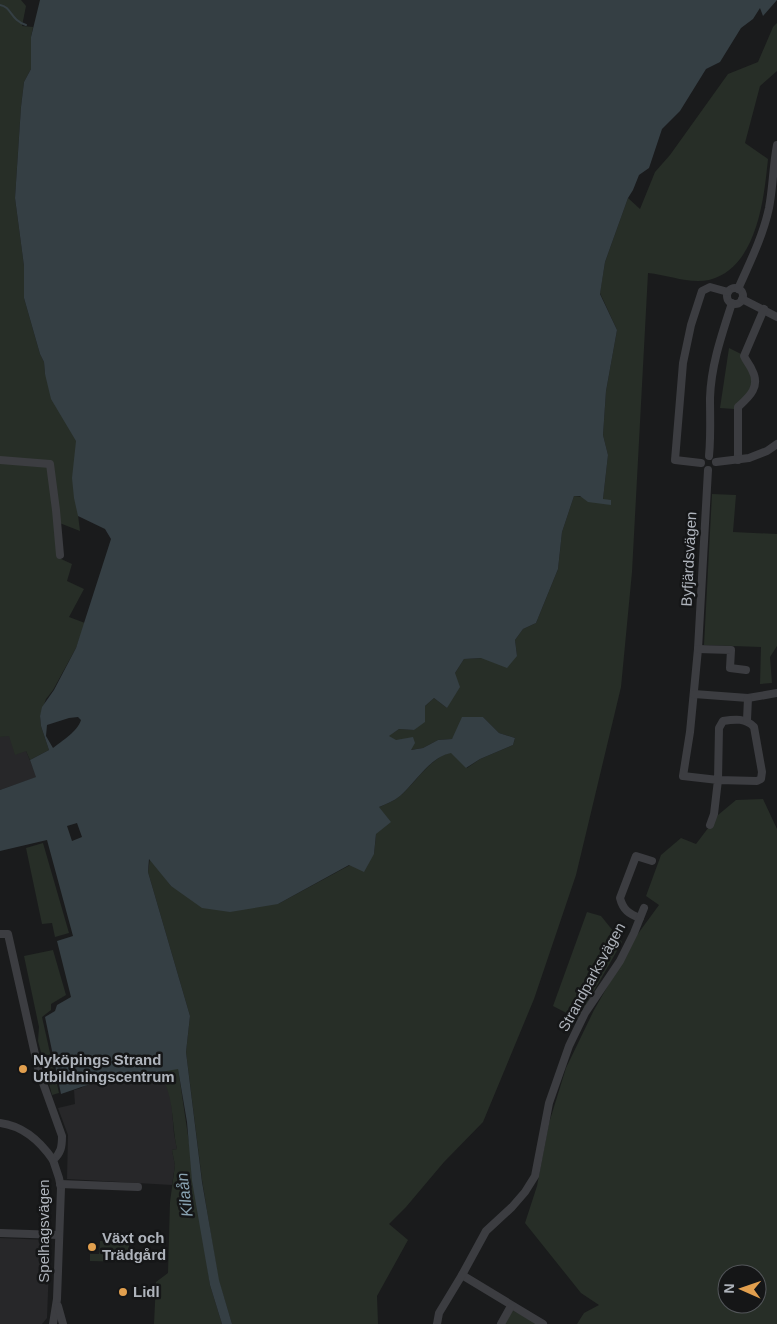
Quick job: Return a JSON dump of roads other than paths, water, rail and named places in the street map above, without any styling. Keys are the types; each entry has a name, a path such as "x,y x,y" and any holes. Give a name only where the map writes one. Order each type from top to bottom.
{"street":[{"path":"738,289 764,227 769,207 773,163 777,145"},
{"path":"716,462 714,468 708,470 701,463 674,460 683,363 691,325 702,291 710,287 728,292"},
{"path":"732,303 727,298 728,292 732,288 738,289 743,294 742,300"},
{"path":"732,303 742,300"},
{"path":"742,300 764,309 777,317"},
{"path":"709,456 710,398 716,353 732,303"},
{"path":"738,460 738,408 748,399 754,386 754,372 744,356 764,309"},
{"path":"716,462 738,460 758,455 777,444"},
{"path":"701,463 704,458 709,456"},
{"path":"709,456 713,457 716,462"},
{"path":"0,460 50,464 60,555"},
{"name":"Byfjärdsvägen","path":"708,470 698,649 683,776 718,780"},
{"path":"698,649 731,650 730,668 746,670"},
{"path":"694,694 748,698 777,693"},
{"path":"746,720 748,698"},
{"path":"710,825 714,814 718,780 721,724 723,721 746,720 754,727 762,772 761,779 757,781 718,780"},
{"path":"640,918 628,914 620,898 636,856 652,861"},
{"name":"Strandparksvägen","path":"437,1324 439,1313 486,1231 510,1210 535,1176 549,1103 569,1046 585,1013 620,960 644,908"},
{"name":"Spelhagsvägen","path":"4,934 39,1072 62,1136 62,1147 59,1154 53,1160 60,1184 57,1299 53,1324"},
{"path":"0,1122 25,1131 44,1147 53,1160"},
{"path":"60,1184 138,1187"},
{"path":"0,1233 59,1235"},
{"path":"462,1275 543,1324"},
{"name":"Spelhagsvägen","path":"57,1299 63,1324"},
{"path":"501,1324 511,1306"}],"waterway":[{"path":"0,5 7,8 17,20 26,25"}],"place":[{"name":"Nyköpings Strand Utbildningscentrum","path":"23,1069"},
{"name":"Växt och Trädgård","path":"92,1247"},
{"name":"Lidl","path":"123,1292"}],"water label":[{"name":"Kilaån","path":"184,1195"}]}
